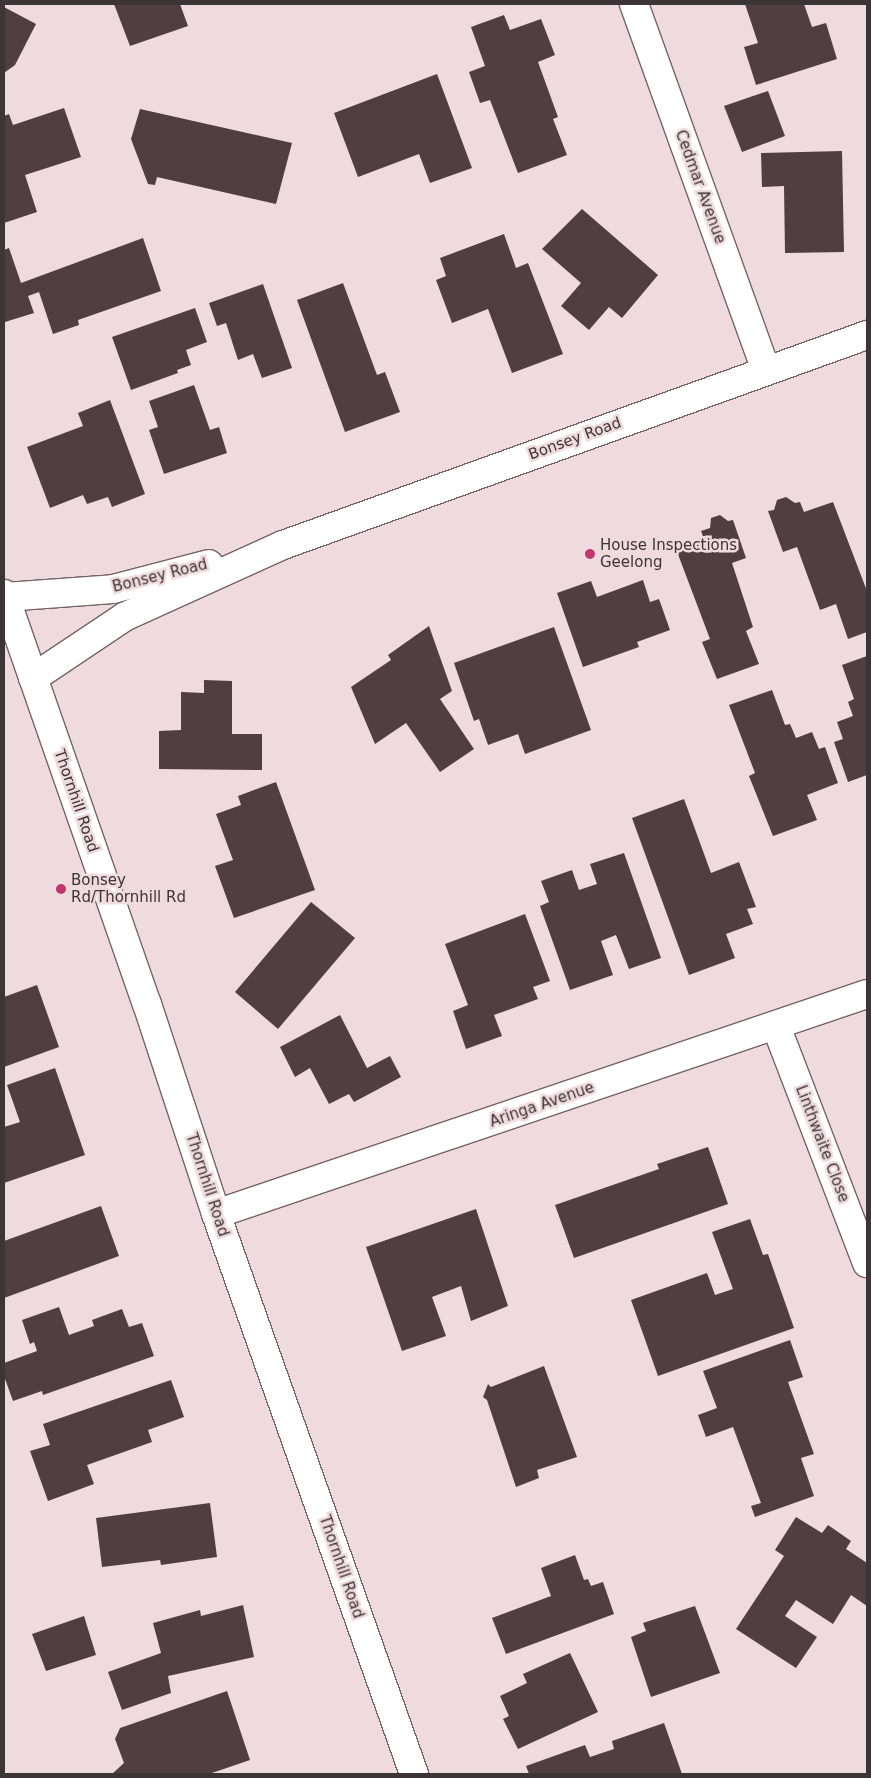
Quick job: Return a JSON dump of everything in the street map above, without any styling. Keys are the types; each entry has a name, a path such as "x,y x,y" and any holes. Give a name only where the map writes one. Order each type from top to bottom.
{"street":[{"name":"Cedmar Avenue","path":"634,4 766,371"},
{"name":"Bonsey Road","path":"33,678 124,617 282,545 867,335"},
{"name":"Bonsey Road","path":"4,596 114,590 282,545"},
{"name":"Thornhill Road","path":"4,596 147,1004 216,1214 414,1774"},
{"name":"Aringa Avenue","path":"216,1214 867,994"},
{"name":"Linthwaite Close","path":"776,1026 867,1263"}],"building":[{"path":"114,4 180,4 188,26 130,46"},
{"path":"745,4 804,4 812,27 826,23 837,59 756,85 744,47 758,43"},
{"path":"4,7 36,24 15,65 4,73"},
{"path":"504,15 510,30 541,19 555,55 538,62 558,117 553,119 567,155 518,173 490,100 480,103 469,72 485,66 471,27"},
{"path":"437,74 472,168 430,183 419,154 358,177 334,113"},
{"path":"768,91 785,136 742,152 724,106"},
{"path":"64,108 81,157 25,175 37,212 4,223 4,116 9,114 13,125"},
{"path":"140,109 292,143 276,204 157,177 155,185 148,184 131,139"},
{"path":"842,151 844,252 785,253 784,186 762,187 761,153"},
{"path":"582,209 658,275 622,318 609,307 589,330 561,306 581,283 542,249"},
{"path":"504,234 516,268 528,263 563,354 512,373 488,309 452,323 436,280 446,276 440,258"},
{"path":"143,238 161,291 78,320 79,325 53,334 39,292 28,296 34,313 5,322 4,250 9,248 21,283"},
{"path":"343,283 377,375 385,372 400,412 345,432 297,300"},
{"path":"263,284 292,368 262,378 253,354 238,360 226,323 217,326 209,303"},
{"path":"195,308 207,342 186,350 191,365 177,370 178,373 131,390 112,337"},
{"path":"194,385 210,430 219,427 227,453 164,474 149,430 158,427 149,401"},
{"path":"110,400 145,494 112,507 108,497 87,504 83,495 50,508 27,447 83,426 78,413"},
{"path":"786,497 795,503 800,502 804,512 833,502 867,591 867,632 848,639 836,604 820,610 797,547 783,552 768,511 774,510 777,500"},
{"path":"720,515 728,521 733,520 746,558 732,563 753,627 746,631 759,664 717,679 702,642 710,639 676,549 704,539 701,531 710,528 711,518"},
{"path":"643,580 650,602 659,599 670,630 637,642 639,647 583,667 557,593 591,581 597,597"},
{"path":"429,626 452,691 440,699 474,749 440,772 406,723 375,744 351,687 391,660 388,655"},
{"path":"554,627 591,730 525,754 518,734 488,745 479,719 474,721 454,663"},
{"path":"867,656 867,775 848,782 834,742 843,739 837,722 853,716 848,702 854,699 842,665"},
{"path":"204,680 232,681 232,734 262,734 262,770 159,769 159,731 181,730 181,692 204,693"},
{"path":"772,690 785,725 790,724 796,738 812,732 819,749 825,747 838,783 807,795 817,820 773,836 749,776 755,773 729,705"},
{"path":"276,782 315,890 234,918 215,866 233,860 216,814 241,805 238,796"},
{"path":"684,799 711,873 739,862 756,907 747,909 753,924 726,934 735,958 689,975 632,818"},
{"path":"624,853 661,958 629,969 616,935 601,941 613,975 570,990 540,906 549,902 541,881 572,870 579,890 597,884 590,864"},
{"path":"311,902 355,938 278,1029 235,992"},
{"path":"525,914 550,981 533,987 538,999 494,1015 502,1036 466,1049 453,1011 468,1005 445,944"},
{"path":"37,985 59,1047 4,1067 4,997"},
{"path":"340,1015 367,1068 390,1056 401,1077 354,1102 349,1094 329,1104 310,1068 295,1077 280,1047"},
{"path":"55,1068 85,1155 4,1183 4,1127 20,1122 7,1085"},
{"path":"708,1147 728,1204 574,1258 555,1205 659,1169 657,1164"},
{"path":"101,1206 119,1256 4,1298 4,1241"},
{"path":"476,1209 508,1306 471,1321 461,1286 432,1297 446,1336 402,1351 366,1247"},
{"path":"750,1219 763,1255 768,1254 794,1328 658,1376 631,1300 707,1273 715,1295 733,1289 712,1232"},
{"path":"59,1307 69,1335 94,1326 92,1320 122,1309 129,1327 142,1323 154,1356 43,1395 42,1391 13,1401 4,1376 4,1363 37,1351 34,1342 30,1344 22,1320"},
{"path":"790,1340 803,1377 788,1382 814,1454 801,1458 814,1496 755,1517 751,1506 761,1503 733,1427 706,1437 698,1415 717,1408 703,1371"},
{"path":"544,1366 577,1457 537,1470 539,1478 516,1487 487,1400 483,1397 488,1384 491,1387"},
{"path":"171,1380 184,1417 148,1430 152,1442 87,1465 94,1484 48,1501 30,1451 50,1445 43,1424"},
{"path":"210,1503 217,1557 161,1565 160,1560 102,1567 96,1518"},
{"path":"796,1517 822,1533 828,1525 851,1541 846,1549 867,1563 867,1606 851,1595 833,1624 796,1600 785,1616 817,1637 796,1668 736,1629 784,1556 775,1550"},
{"path":"575,1555 584,1580 588,1579 591,1586 603,1582 614,1614 506,1654 492,1618 551,1596 541,1568"},
{"path":"243,1605 254,1657 168,1676 171,1693 122,1710 108,1672 161,1653 153,1623 200,1610 201,1616"},
{"path":"695,1606 720,1673 651,1697 631,1637 646,1631 643,1623"},
{"path":"84,1616 96,1655 46,1671 32,1634"},
{"path":"570,1653 598,1712 518,1749 503,1719 509,1716 500,1696 527,1683 523,1674"},
{"path":"227,1691 250,1760 209,1774 112,1774 124,1763 115,1739 120,1728"},
{"path":"664,1723 682,1774 529,1774 526,1766 585,1745 590,1757 614,1749 612,1741"}],"place":[{"name":"House Inspections Geelong","path":"590,554"},
{"name":"Bonsey Rd/Thornhill Rd","path":"61,889"}]}
